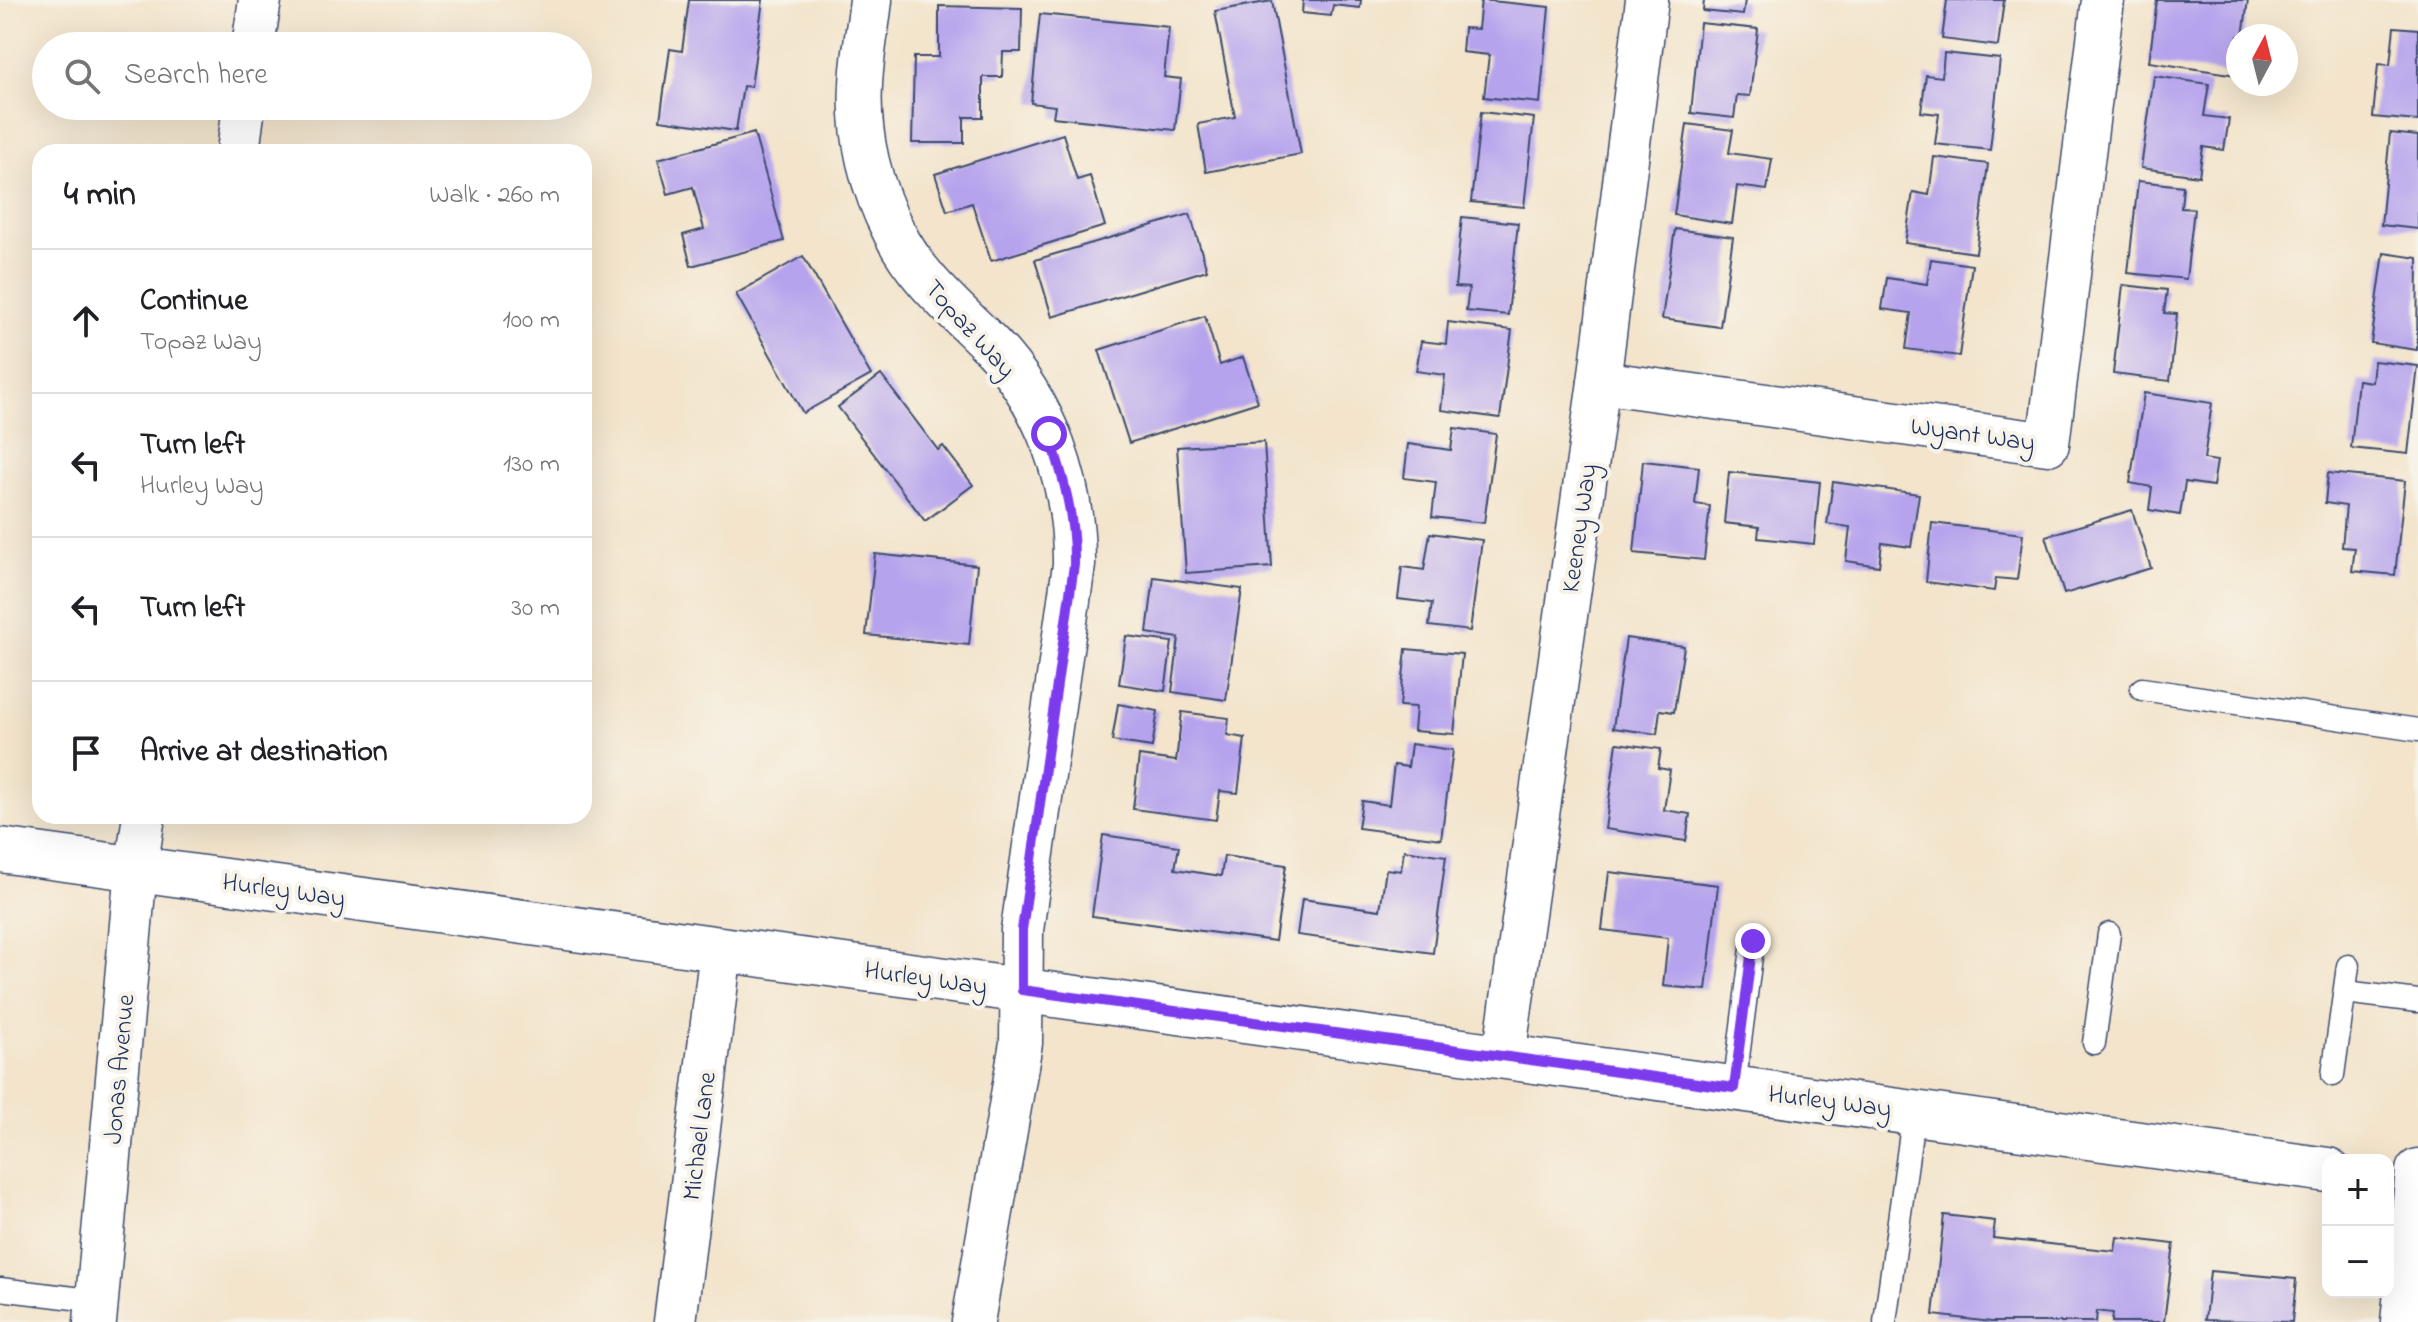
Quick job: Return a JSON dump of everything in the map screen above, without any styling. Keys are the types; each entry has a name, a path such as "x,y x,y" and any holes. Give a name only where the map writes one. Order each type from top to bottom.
{"street":[{"path":"255,32 260,0"},
{"name":"Topaz Way","path":"871,0 861,85 861,116 872,177 894,233 929,284 991,345 1024,387 1049,434 1067,485 1075,538 1074,565 1022,930 1022,990"},
{"name":"Keeney Way","path":"1504,1056 1599,382 1647,0"},
{"name":"Wyant Way","path":"1599,382 2048,444 2103,0"},
{"path":"239,144 242,120"},
{"name":"Jonas Avenue","path":"96,1311 136,869 143,824"},
{"name":"Hurley Way","path":"0,850 2322,1169"},
{"name":"Michael Lane","path":"675,1322 721,950"},
{"path":"973,1322 1021,1043 1022,990"},
{"path":"2403,1322 2410,1178"}],"lane":[{"path":"2142,689 2418,730"},
{"path":"2094,1043 2109,934"},
{"path":"1734,1088 1753,941"},
{"path":"2333,1075 2348,966"},
{"path":"2345,992 2418,1001"},
{"path":"1885,1322 1914,1111"},
{"path":"0,1289 96,1311"}],"building":[{"path":"689,0 763,0 751,87 743,86 736,131 660,120 670,49 682,51"},
{"path":"1303,0 1361,0 1360,8 1333,5 1331,16 1302,13"},
{"path":"1481,0 1549,7 1540,103 1484,97 1489,55 1462,52 1464,28 1478,29"},
{"path":"1704,0 1745,0 1743,15 1703,11"},
{"path":"1947,0 2004,0 1998,46 1942,39"},
{"path":"2157,0 2248,0 2245,24 2226,24 2226,73 2149,62"},
{"path":"1272,1 1301,154 1206,172 1198,124 1235,117 1215,11"},
{"path":"939,6 1022,8 1021,52 1003,52 1002,77 983,77 983,117 964,117 964,143 912,143 914,57 939,57"},
{"path":"1040,14 1169,27 1164,77 1181,79 1175,130 1053,117 1055,106 1031,103"},
{"path":"1700,23 1758,29 1750,96 1737,95 1734,118 1691,113"},
{"path":"2394,27 2418,29 2418,121 2373,117 2378,64 2390,65"},
{"path":"1944,53 2000,59 1990,150 1935,144 1939,114 1921,112 1926,75 1942,77"},
{"path":"2154,76 2209,84 2204,116 2229,119 2224,150 2203,147 2199,176 2141,168"},
{"path":"1481,112 1534,118 1524,207 1471,202"},
{"path":"1687,124 1733,130 1729,153 1772,159 1767,190 1737,186 1732,224 1674,215"},
{"path":"754,133 784,241 691,266 683,235 704,229 693,187 668,194 658,159"},
{"path":"2390,133 2418,136 2418,229 2381,225"},
{"path":"1063,134 1077,180 1090,176 1105,226 991,261 972,203 947,211 935,174"},
{"path":"1934,157 1988,164 1976,253 1905,243 1913,192 1929,195"},
{"path":"2138,181 2183,186 2181,208 2194,209 2186,279 2128,273"},
{"path":"1190,214 1207,270 1052,317 1035,260"},
{"path":"1462,217 1518,223 1508,315 1466,311 1469,288 1455,287"},
{"path":"1675,229 1733,237 1720,327 1662,319"},
{"path":"2384,253 2418,258 2417,350 2371,343"},
{"path":"803,256 871,375 803,413 736,294"},
{"path":"1931,259 1972,265 1959,356 1906,349 1911,313 1882,309 1887,278 1927,284"},
{"path":"2123,285 2167,290 2164,313 2177,314 2170,381 2113,374"},
{"path":"1205,316 1220,365 1243,357 1258,402 1129,443 1099,350"},
{"path":"1448,322 1512,330 1500,418 1441,410 1445,375 1416,371 1421,341 1446,344"},
{"path":"2374,361 2418,366 2408,454 2351,448 2358,380 2372,382"},
{"path":"881,375 938,450 943,446 973,485 925,521 838,407"},
{"path":"2144,393 2212,403 2204,459 2217,461 2213,486 2185,482 2180,515 2149,510 2152,487 2130,483"},
{"path":"1454,428 1496,434 1484,523 1432,517 1436,482 1404,478 1408,444 1451,450"},
{"path":"1264,442 1272,567 1186,573 1177,447"},
{"path":"1643,461 1699,467 1695,504 1710,506 1704,560 1634,553"},
{"path":"1729,472 1820,482 1814,544 1758,538 1759,527 1724,523"},
{"path":"2328,473 2405,481 2395,575 2352,571 2355,548 2342,547 2346,506 2325,503"},
{"path":"1833,482 1919,494 1911,547 1882,543 1879,566 1846,561 1850,527 1827,524"},
{"path":"2132,510 2151,568 2064,594 2046,536"},
{"path":"1932,523 2023,534 2017,580 1996,578 1994,591 1926,582"},
{"path":"1430,533 1482,540 1470,631 1429,626 1432,603 1398,599 1402,567 1424,570"},
{"path":"875,554 977,565 969,645 866,635"},
{"path":"1154,577 1242,589 1226,700 1172,692 1179,638 1147,633"},
{"path":"1126,636 1172,642 1165,691 1119,684"},
{"path":"1626,638 1684,646 1674,712 1660,710 1657,734 1613,728"},
{"path":"1406,649 1462,654 1454,734 1414,731 1416,707 1400,706"},
{"path":"1118,704 1158,711 1152,747 1112,741"},
{"path":"1182,712 1229,718 1227,735 1245,738 1238,793 1220,791 1216,820 1133,809 1139,756 1176,761"},
{"path":"1617,743 1661,749 1658,768 1670,770 1664,810 1690,814 1686,841 1605,829"},
{"path":"1411,744 1453,750 1441,839 1358,828 1362,801 1389,805 1394,765 1408,767"},
{"path":"1103,835 1179,846 1175,869 1221,876 1224,856 1286,865 1275,941 1092,916"},
{"path":"1404,850 1446,856 1433,953 1297,935 1302,899 1380,910 1386,869 1401,871"},
{"path":"1609,872 1718,885 1706,990 1663,986 1668,938 1602,930"},
{"path":"1944,1215 1995,1221 1993,1238 2115,1251 2117,1237 2174,1244 2164,1322 2112,1322 2113,1313 2097,1311 2096,1322 1991,1322 1933,1315"},
{"path":"2210,1271 2296,1279 2292,1322 2205,1320"}],"route":[{"path":"1049,434 1067,485 1075,538 1074,565 1022,930 1022,990 1734,1088 1753,941"}]}
